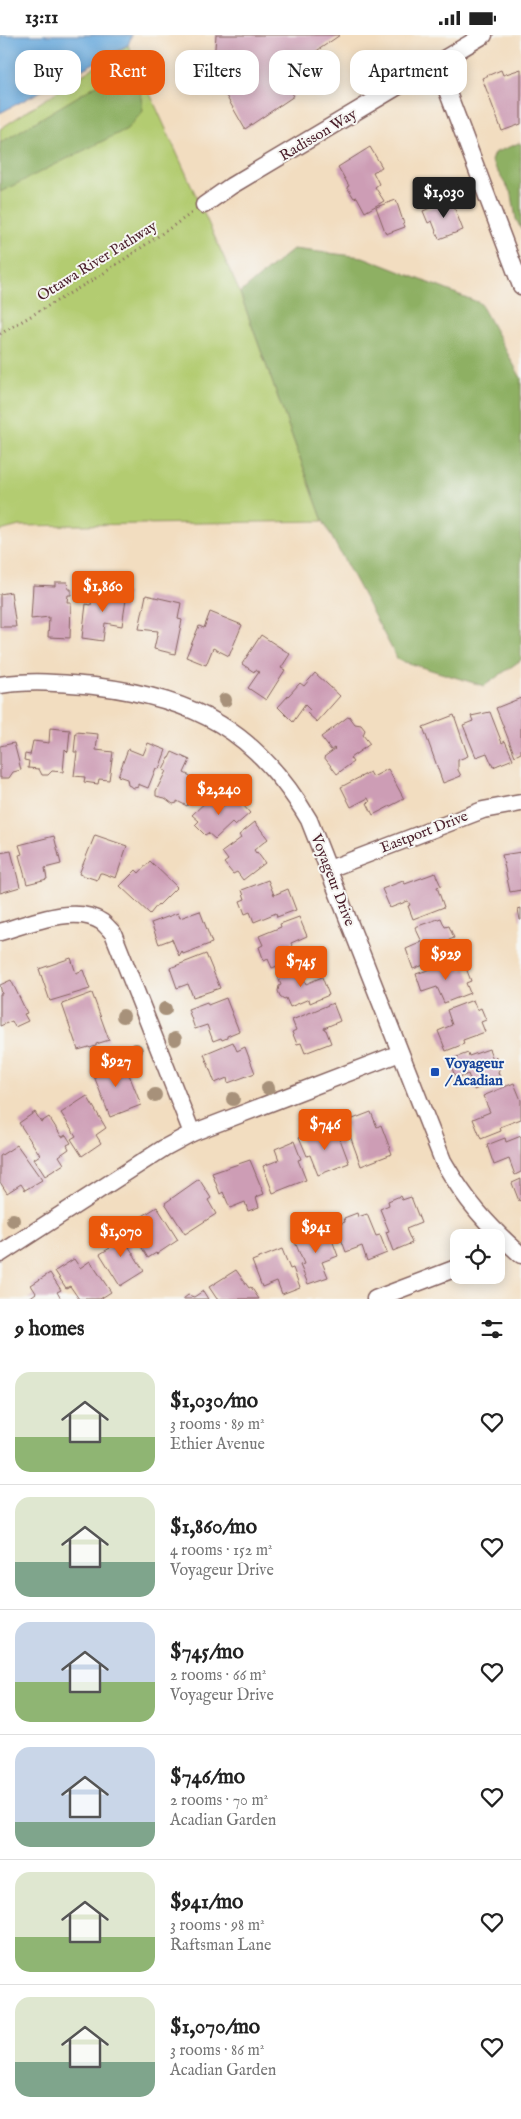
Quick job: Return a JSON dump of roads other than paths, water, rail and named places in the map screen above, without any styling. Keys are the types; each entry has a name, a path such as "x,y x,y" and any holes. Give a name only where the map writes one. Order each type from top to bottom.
{"street":[{"name":"Radisson Way","path":"460,50 484,35"},
{"name":"Radisson Way","path":"204,205 231,186 386,95"},
{"path":"448,95 521,286"},
{"name":"Voyageur Drive","path":"0,685 25,681 114,689 156,697 199,712 235,734 268,762 309,820 443,1161 457,1187 478,1215 509,1250"},
{"name":"Eastport Drive","path":"329,869 483,810 521,803"},
{"path":"0,932 70,914 90,916 103,923 113,933 192,1133"},
{"path":"0,1254 164,1148 192,1133 400,1053"},
{"path":"375,1299 450,1270"}],"water":[{"path":"0,35 132,35 128,45 119,50 91,50 91,65 81,70 81,50 15,50 15,95 34,95 0,113"}],"place":[{"name":"Voyageur / Acadian","path":"435,1072"}]}
